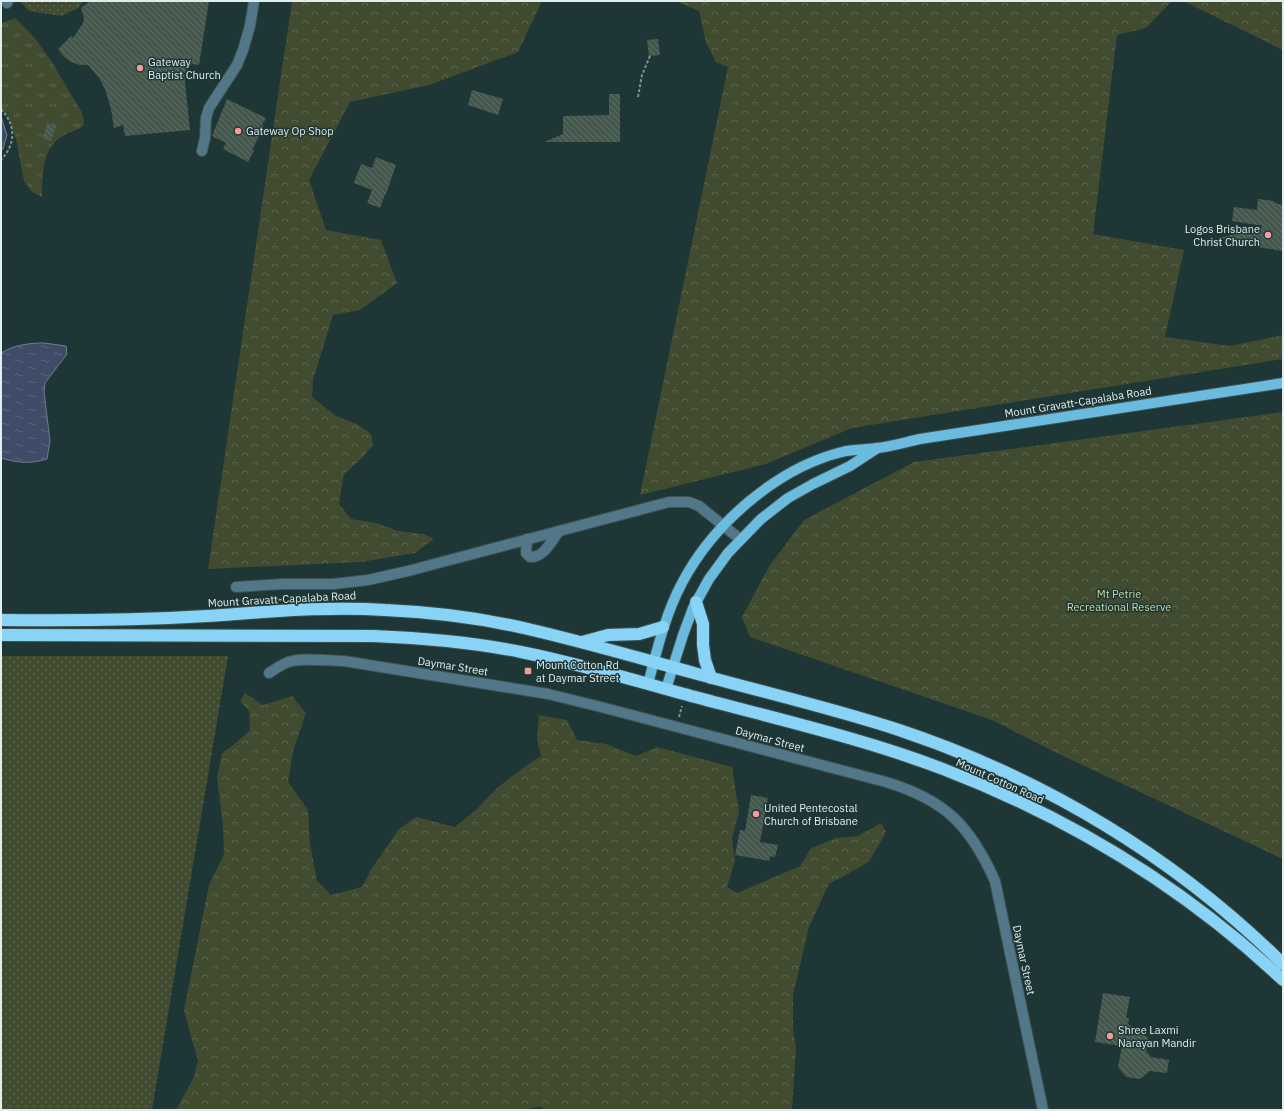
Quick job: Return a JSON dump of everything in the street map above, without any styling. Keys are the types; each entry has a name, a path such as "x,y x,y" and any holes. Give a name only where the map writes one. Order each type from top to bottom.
{"highway":[{"path":"696,602 703,624 705,660 711,678"},
{"name":"Mount Gravatt-Capalaba Road","path":"1,620 151,619 298,609 381,609 471,618 526,629 673,667"},
{"path":"580,643 608,635 639,634 663,627"},
{"path":"1,635 373,636 429,639 480,645 527,653 666,689"},
{"name":"Mount Cotton Road","path":"673,667 832,710 899,730 961,753 1039,789 1102,824 1166,865 1225,911 1283,964"},
{"name":"Mount Cotton Road","path":"666,689 881,748 942,769 1011,798 1100,844 1160,881 1228,932 1283,980"}],"main road":[{"name":"Mount Gravatt-Capalaba Road","path":"648,684 663,627 674,600 690,568 701,552 724,525 759,494 805,466 843,451 877,448 920,439 1283,383"},
{"name":"Mount Gravatt-Capalaba Road","path":"666,689 687,623 696,602 718,566 740,539 788,498 850,466 877,448"}],"street":[{"path":"202,151 208,108 237,65 250,26 254,1"},
{"name":"Mount Gravatt-Capalaba Road","path":"236,587 283,584 326,584 368,580 408,571 659,503 676,501 694,503 740,539"},
{"path":"526,539 526,553 530,557 536,557 543,552 558,530"},
{"name":"Daymar Street","path":"269,673 280,665 290,661 344,661 548,694 609,708 886,782 906,788 930,799 954,817 972,838 986,860 995,881 1043,1110"}],"path":[{"path":"638,97 642,76 650,56"},
{"path":"1,109 8,116 12,128 12,141 8,152 1,160"}],"green space":[{"path":"19,1 82,1 82,3 78,8 62,16 29,11"},
{"path":"292,1 542,1 518,52 429,85 350,102 309,180 326,230 381,240 397,283 360,310 333,315 313,380 312,397 336,416 357,424 371,434 373,445 361,459 344,474 339,504 351,519 376,523 398,531 424,534 434,539 415,553 361,562 208,569"},
{"path":"676,1 1172,1 1146,28 1117,35 1093,234 1184,250 1165,337 1230,346 1283,335 1283,359 852,428 766,464 640,495 728,67 716,62 706,43 699,11"},
{"path":"1183,1 1283,1 1283,50"},
{"path":"15,18 34,37 52,62 81,111 84,120 83,126 54,142 46,156 43,172 42,197 32,192 24,181 16,139 8,116 1,109 1,23"},
{"name":"Mt Petrie Recreational Reserve","path":"1283,412 1283,859 1063,756 992,720 750,637 742,617 770,565 804,520 914,462"},
{"path":"1,656 228,656 152,1110 1,1110"},
{"path":"245,693 263,705 292,696 306,713 293,751 288,782 308,810 310,844 317,881 331,895 362,887 372,868 399,829 416,817 455,827 476,810 497,788 541,756 537,740 539,715 567,720 577,740 606,744 636,756 657,747 732,767 739,812 732,839 735,861 727,887 737,893 800,866 811,848 837,838 858,836 881,823 886,832 869,862 829,884 809,927 793,995 793,1030 796,1047 792,1110 544,1110 540,1106 526,1110 176,1110 194,1077 198,1060 184,1010 209,885 224,854 223,825 217,778 222,753 250,730 249,711 240,701"}],"water":[{"path":"1,116 7,135 3,149 1,150"},
{"path":"44,343 66,346 67,354 45,383 44,392 50,441 47,459 35,462 24,462 1,458 1,353 22,345"}],"building":[{"name":"Gateway Baptist Church","path":"90,1 209,1 199,65 192,64 184,73 190,130 125,136 123,125 114,128 111,109 105,89 99,78 88,65 80,65 71,62 64,57 58,49 71,36 73,38 83,23 84,18 81,8"},
{"path":"658,39 660,55 649,56 647,40"},
{"path":"472,90 503,99 498,115 468,105"},
{"path":"609,94 620,94 620,142 544,142 563,134 563,116 609,115"},
{"name":"Gateway Op Shop","path":"227,99 266,118 262,125 264,126 252,150 254,151 248,162 223,149 226,143 212,136"},
{"path":"47,123 56,126 51,141 43,139"},
{"path":"376,157 396,165 380,208 367,203 372,190 354,183 361,164 372,168"},
{"name":"Logos Brisbane Christ Church","path":"1258,199 1273,201 1283,205 1283,251 1251,246 1251,244 1220,238 1264,226 1232,221 1234,207 1257,210"},
{"name":"United Pentecostal Church of Brisbane","path":"751,795 768,798 760,842 778,845 775,857 770,856 769,861 735,855 740,830 745,831"},
{"name":"Shree Laxmi Narayan Mandir","path":"1103,993 1130,997 1126,1018 1129,1018 1128,1024 1148,1038 1146,1051 1151,1057 1169,1060 1167,1073 1150,1071 1140,1079 1126,1077 1118,1067 1122,1046 1095,1042"}],"place":[{"name":"Gateway Baptist Church","path":"140,68"},
{"name":"Gateway Op Shop","path":"238,131"},
{"name":"Logos Brisbane Christ Church","path":"1268,235"},
{"name":"Mount Cotton Rd at Daymar Street","path":"528,671"},
{"name":"United Pentecostal Church of Brisbane","path":"756,814"},
{"name":"Shree Laxmi Narayan Mandir","path":"1110,1036"}]}
